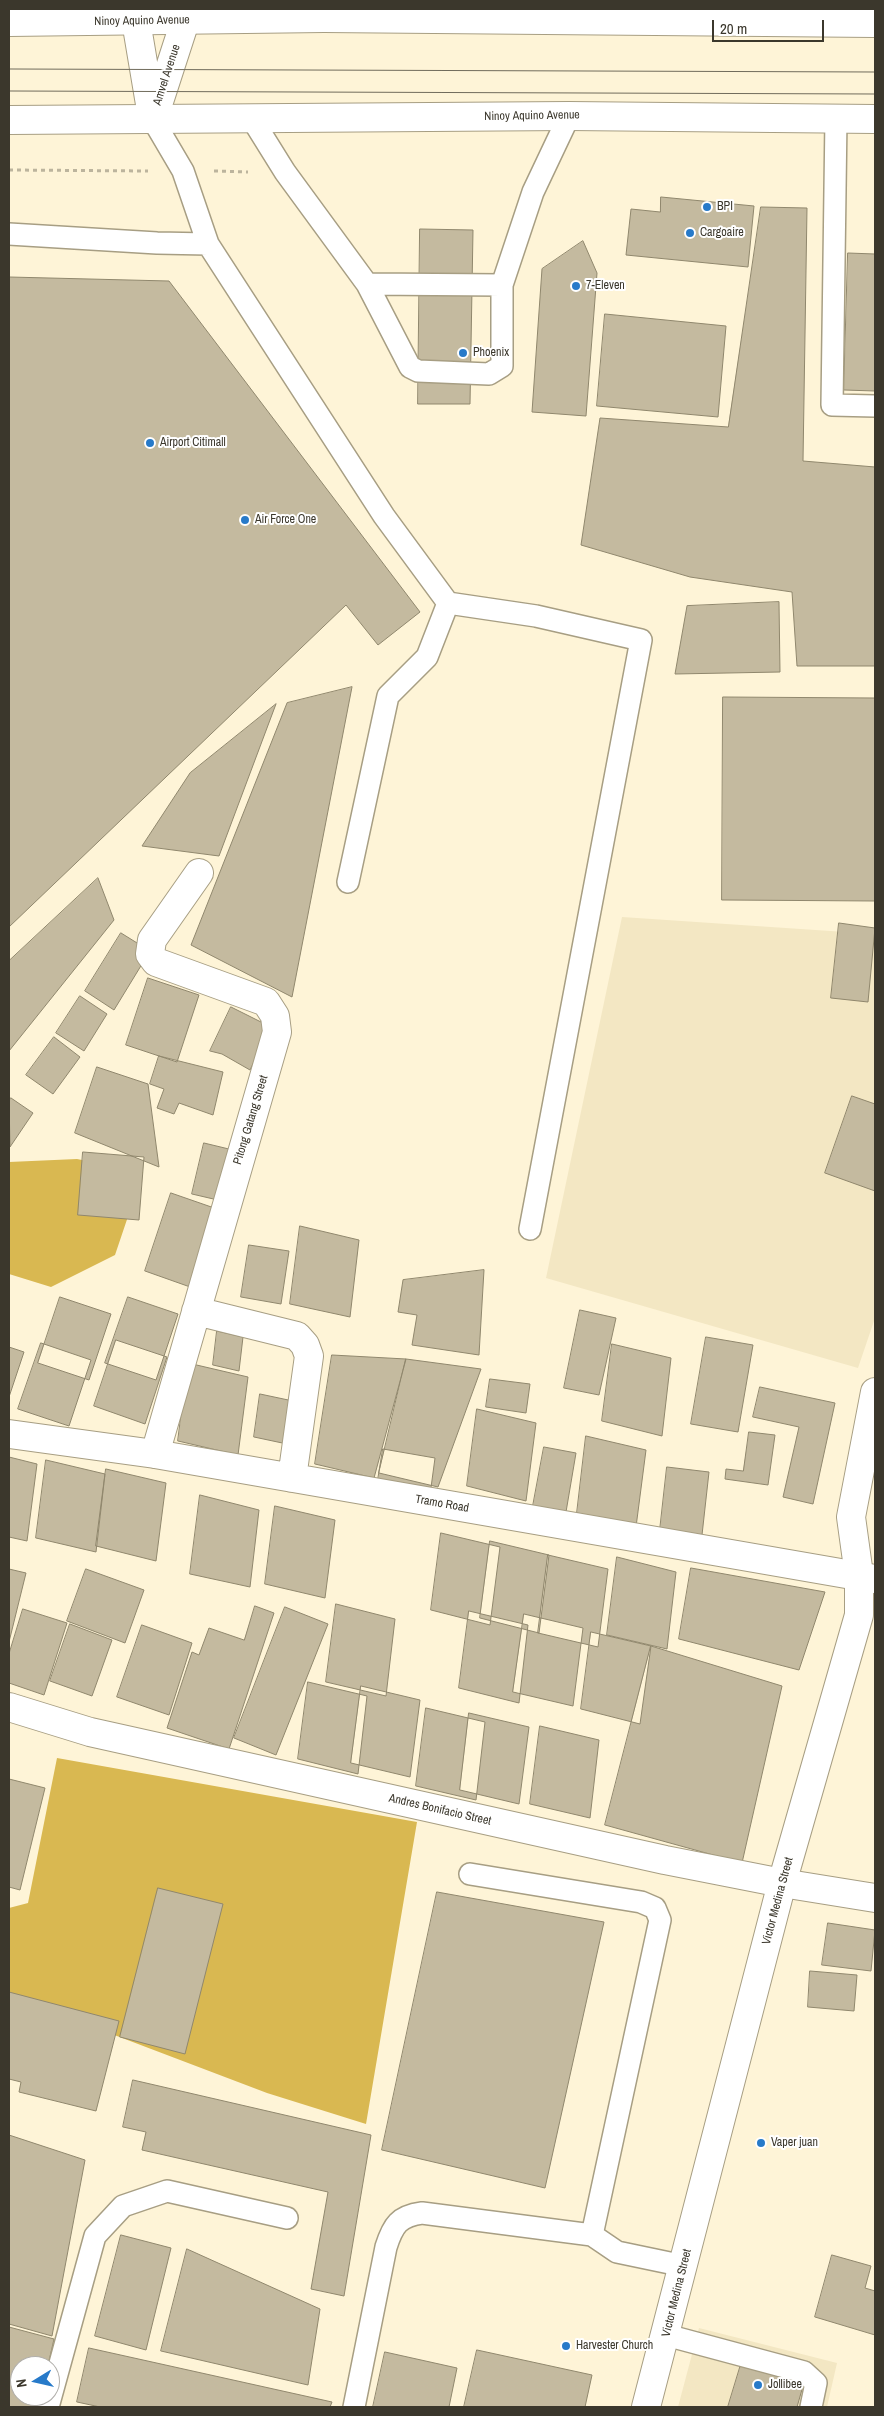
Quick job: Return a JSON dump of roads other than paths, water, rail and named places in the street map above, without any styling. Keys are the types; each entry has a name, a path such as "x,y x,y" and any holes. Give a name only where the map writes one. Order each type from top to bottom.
{"main road":[{"name":"Ninoy Aquino Avenue","path":"9,22 135,15 560,18 779,15 875,23"},
{"name":"Amvel Avenue","path":"135,15 153,120"},
{"name":"Amvel Avenue","path":"153,120 187,15"},
{"name":"Ninoy Aquino Avenue","path":"9,120 569,116 875,119"},
{"name":"Pitong Gatang Street","path":"155,1454 277,1032 275,1016 266,1002 156,962 150,954 152,940 199,873"},
{"path":"196,1311 297,1336 306,1345 308,1356 292,1478"},
{"name":"Victor Medina Street","path":"646,2407 782,1883 859,1614 867,1577 851,1517 875,1392"},
{"name":"Tramo Road","path":"9,1434 155,1454 867,1577"},
{"name":"Andres Bonifacio Street","path":"9,1707 99,1734 655,1858 782,1883 875,1898"}],"lane":[{"path":"252,119 285,172 368,284 410,367 418,371 489,374 502,366 502,285 533,192 569,116"},
{"path":"836,118 832,405 875,406"},
{"path":"153,120 183,171 208,244 384,516 448,603 536,616 641,640 530,1229"},
{"path":"9,234 158,243 208,244"},
{"path":"368,284 502,285"},
{"path":"348,882 388,696 427,658 448,603"},
{"path":"470,1874 641,1902 656,1908 660,1920 592,2235"},
{"path":"48,2407 95,2236 123,2206 167,2191 287,2218"},
{"path":"354,2407 386,2247 394,2228 408,2215 422,2213 592,2235 617,2252 684,2266"},
{"path":"666,2335 804,2372 816,2383 811,2407"}],"tram line":[{"path":"9,69 875,72"},
{"path":"9,91 875,94"}],"place":[{"name":"BPI","path":"707,207"},
{"name":"Cargoaire","path":"690,233"},
{"name":"7-Eleven","path":"576,286"},
{"name":"Phoenix","path":"463,353"},
{"name":"Airport Citimall","path":"150,443"},
{"name":"Air Force One","path":"245,520"},
{"name":"Vaper juan","path":"761,2143"},
{"name":"Harvester Church","path":"566,2346"},
{"name":"Jollibee","path":"758,2385"}]}
